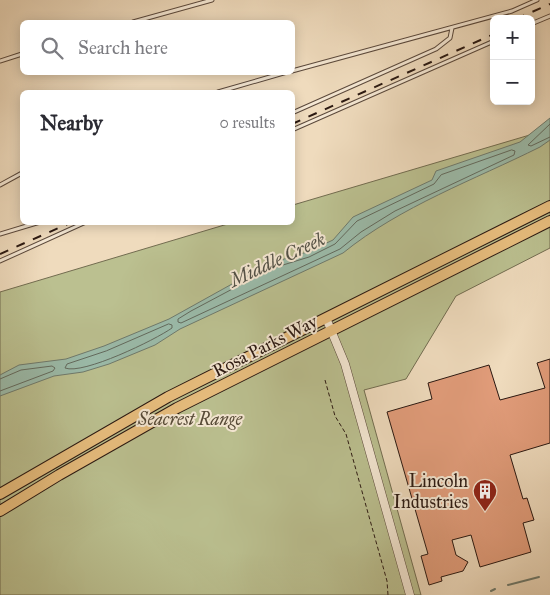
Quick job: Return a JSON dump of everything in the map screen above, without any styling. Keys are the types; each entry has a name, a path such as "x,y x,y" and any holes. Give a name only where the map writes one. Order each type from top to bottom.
{"highway":[{"name":"Rosa Parks Way","path":"0,494 168,397 550,206"},
{"name":"Rosa Parks Way","path":"0,511 177,408 550,221"}],"street":[{"path":"326,318 345,364 410,595"}],"lane":[{"path":"140,20 212,0"},
{"path":"295,70 452,28 524,7 537,0"},
{"path":"535,22 550,16"},
{"path":"295,112 436,49 450,38 452,28"},
{"path":"295,129 490,43"},
{"path":"0,61 20,55"},
{"path":"225,90 277,75"},
{"path":"0,185 20,174"},
{"path":"0,234 30,225"},
{"path":"0,261 79,225"}],"path":[{"path":"325,380 335,416 346,434 387,581 388,595"}],"green space":[{"name":"Seacrest Range","path":"550,129 550,248 456,296 406,379 364,390 421,595 0,595 0,292 224,225 295,225 295,204"}],"water":[{"path":"550,118 550,140 540,147 413,208 365,236 343,253 180,329 155,345 109,364 83,372 54,376 0,396 0,375 19,365 66,359 104,346 169,319 268,264 307,252 333,240 353,217 432,180 436,171 520,142"}],"building":[{"path":"550,359 550,443 510,455 523,499 527,498 534,520 523,523 531,552 480,567 471,535 452,540 456,555 468,562 463,571 441,577 442,581 429,585 421,556 428,554 387,412 432,399 428,383 489,365 500,400 545,388 537,363"}],"waterway":[{"path":"508,585 539,577"},
{"path":"491,591 495,589"}],"railway":[{"path":"525,15 550,4"},
{"path":"295,123 490,36"},
{"path":"0,254 65,225"}],"place":[{"name":"Lincoln Industries","path":"485,512"}],"water label":[{"name":"Middle Creek","path":"277,259"}]}
